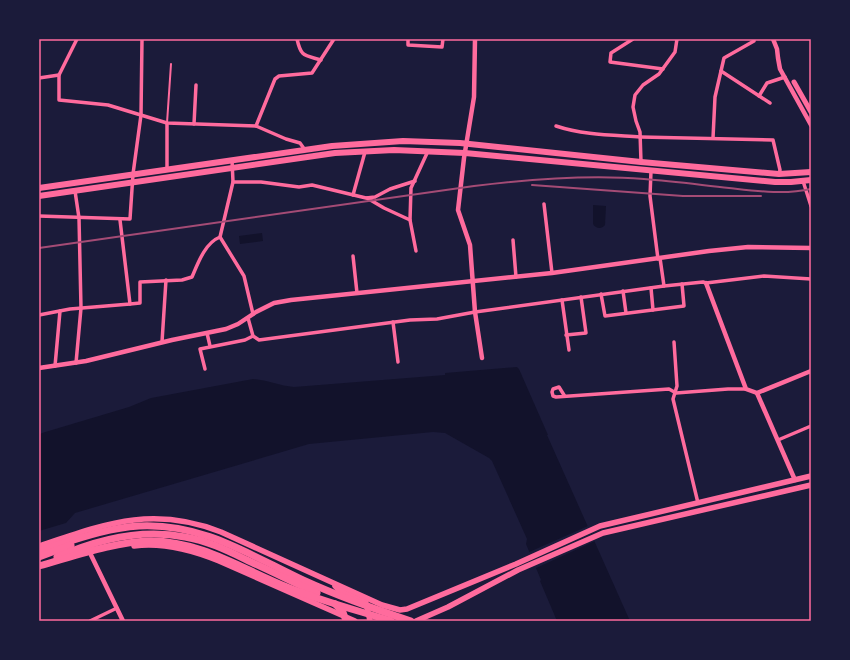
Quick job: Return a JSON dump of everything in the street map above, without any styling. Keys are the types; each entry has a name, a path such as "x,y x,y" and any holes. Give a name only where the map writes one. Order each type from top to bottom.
{"highway":[{"path":"39,188 305,150 367,143 403,141 429,141 466,144 641,162 779,174 811,172"},
{"path":"39,196 326,154 366,151 428,151 465,153 775,182 811,180"},
{"path":"39,551 101,532 125,528 154,526 186,530 217,539 343,597 411,621"},
{"path":"39,557 53,553 86,539 92,529"},
{"path":"39,565 71,551 114,537 151,534 173,535 215,545 331,600 343,612 346,619"},
{"path":"39,565 128,543 161,542 184,545 217,555 288,587 391,621"}],"main road":[{"path":"794,82 811,112"},
{"path":"425,621 526,563 600,526 811,476"},
{"path":"39,546 92,529 129,520 147,518 173,519 203,525 382,605 400,610 407,609 603,533 811,485"},
{"path":"39,569 111,549 137,545 172,546 197,552 219,561 346,619 355,621"},
{"path":"330,582 340,591 366,603 370,621"},
{"path":"416,621 448,607"}],"street":[{"path":"77,39 59,75 59,100 108,105 167,123 256,126 286,139 300,143 305,150"},
{"path":"39,216 120,220 130,219 133,174 141,115 142,39"},
{"path":"297,39 300,50 303,54 321,60"},
{"path":"256,126 275,79 279,76 312,73 334,39"},
{"path":"408,39 408,45 442,47 442,39"},
{"path":"475,39 474,97 466,144 458,210 470,245 475,312 482,358"},
{"path":"633,39 611,53 610,62 663,69"},
{"path":"641,162 640,137 633,107 635,96 642,85 659,74 663,69 675,52 677,39"},
{"path":"713,138 715,97 724,58 754,39"},
{"path":"773,39 777,49 779,66 811,125"},
{"path":"721,71 770,103"},
{"path":"39,78 59,75"},
{"path":"759,96 767,83 785,77"},
{"path":"194,124 196,85"},
{"path":"167,123 167,169"},
{"path":"556,126 570,131 590,134 640,137 773,140 780,170 779,174"},
{"path":"353,195 366,151"},
{"path":"416,251 410,220 411,188 428,151"},
{"path":"232,160 233,182 220,238 244,276 253,314"},
{"path":"651,171 650,196 664,286"},
{"path":"366,198 374,197 390,189 415,181"},
{"path":"803,181 811,206"},
{"path":"233,182 261,182 299,187 312,185 366,198 410,220"},
{"path":"75,191 79,218 81,308 76,362"},
{"path":"544,204 552,273"},
{"path":"120,220 130,304"},
{"path":"39,315 81,308 140,303 140,282 182,280 192,277 206,248 215,239 220,238"},
{"path":"513,240 516,277"},
{"path":"39,368 86,361 162,342 226,329 274,303 280,302 552,273 748,247 811,248"},
{"path":"353,256 357,293"},
{"path":"248,318 253,336 259,340 393,322 437,319 475,312 682,284 706,283 764,276 811,279"},
{"path":"162,342 166,280"},
{"path":"706,283 746,389"},
{"path":"601,294 605,316 684,306 682,284"},
{"path":"651,288 653,310"},
{"path":"623,291 626,313"},
{"path":"566,335 586,333 581,297"},
{"path":"562,300 569,350"},
{"path":"55,366 60,311"},
{"path":"393,322 398,362"},
{"path":"207,332 210,346"},
{"path":"205,369 200,349 245,340 253,336"},
{"path":"674,342 677,386 673,399 698,503"},
{"path":"564,395 669,388 676,393 728,389 746,389 757,393 811,371"},
{"path":"757,393 795,480"},
{"path":"778,440 811,426"},
{"path":"91,555 123,621"},
{"path":"90,621 117,608"},
{"path":"391,621 407,609"}],"lane":[{"path":"167,123 171,64"}],"shaded area":[{"path":"593,205 606,206 605,225 599,228 593,224"},
{"path":"262,233 263,241 240,244 239,236"},
{"path":"517,367 630,621 557,621 526,544 527,539 492,461 445,433 433,432 309,444 75,513 66,523 39,531 39,435 42,433 129,407 151,398 253,379 294,387 445,375 445,373"}],"pier":[{"path":"588,526 595,541 534,569 527,553"}],"railway":[{"path":"39,248 474,186 538,179 580,177 623,178 770,192 791,192 811,189"},
{"path":"532,185 683,196 761,196"}]}
